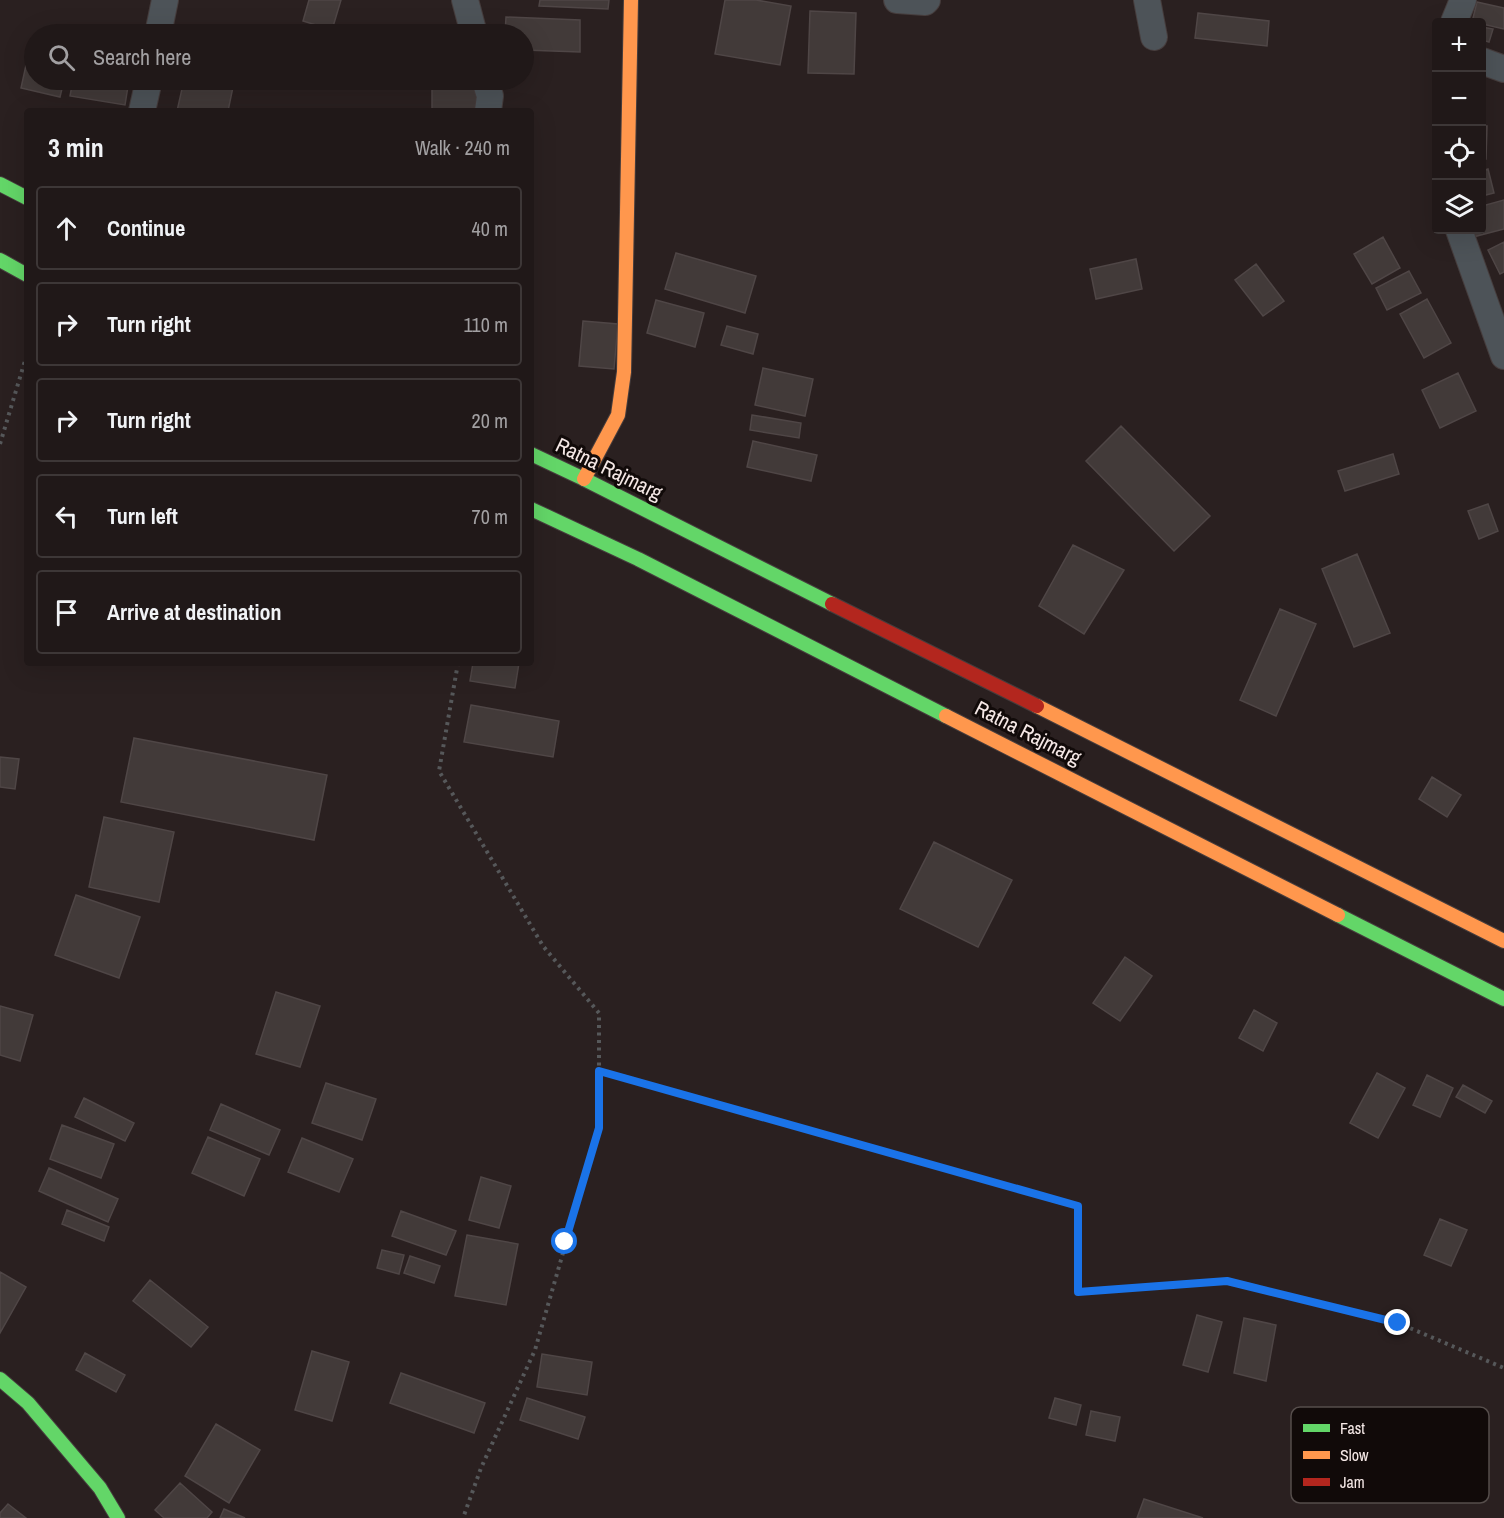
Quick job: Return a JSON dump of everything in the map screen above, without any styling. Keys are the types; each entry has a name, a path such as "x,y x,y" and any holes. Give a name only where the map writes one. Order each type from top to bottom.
{"main road":[{"path":"584,479 618,415 624,372 632,0"},
{"path":"0,184 24,196"},
{"path":"0,260 24,273"},
{"name":"Ratna Rajmarg","path":"534,455 1504,941"},
{"name":"Ratna Rajmarg","path":"534,510 638,559 1504,999"},
{"path":"0,1379 35,1411 100,1488 118,1518"}],"street":[{"path":"160,24 165,0"},
{"path":"465,0 471,24"},
{"path":"897,0 925,2 927,0"},
{"path":"1147,0 1154,37"},
{"path":"1455,18 1462,0"},
{"path":"1486,62 1504,69"},
{"path":"143,108 147,90"},
{"path":"488,90 488,108"},
{"path":"1459,234 1504,356"}],"path":[{"path":"0,444 24,364"},
{"path":"457,666 439,771 543,946 599,1013 599,1128 534,1350 481,1468 463,1518"},
{"path":"599,1071 1078,1206 1078,1292 1227,1281 1398,1323 1504,1368"}],"building":[{"path":"309,0 341,0 334,24 313,24 303,21"},
{"path":"540,0 609,0 608,9 539,6"},
{"path":"725,0 756,0 791,6 780,65 715,54"},
{"path":"1477,2 1504,8 1504,29 1486,25 1486,18 1473,18"},
{"path":"810,11 856,13 854,74 808,73"},
{"path":"1198,13 1269,21 1267,46 1195,38"},
{"path":"506,17 580,20 580,52 534,50 534,24 506,24"},
{"path":"1486,28 1493,29 1489,42 1486,41"},
{"path":"30,90 62,90 60,97"},
{"path":"71,90 127,90 125,105 70,96"},
{"path":"182,90 232,90 229,108 178,108"},
{"path":"432,90 483,90 483,108 432,108"},
{"path":"1488,169 1494,193 1486,195 1486,180 1486,170"},
{"path":"1504,200 1504,229 1486,234 1486,205"},
{"path":"1383,237 1400,268 1372,284 1354,254"},
{"path":"1504,242 1504,272 1500,274 1488,250"},
{"path":"676,253 756,276 745,313 665,289"},
{"path":"1136,259 1142,289 1096,299 1090,269"},
{"path":"1256,264 1284,301 1263,316 1235,280"},
{"path":"1409,271 1421,293 1387,310 1376,288"},
{"path":"1427,299 1451,343 1424,358 1400,314"},
{"path":"656,300 704,313 695,347 647,333"},
{"path":"583,321 618,324 614,369 579,366"},
{"path":"727,326 758,334 753,354 721,345"},
{"path":"763,368 813,379 805,416 755,405"},
{"path":"1458,373 1476,411 1440,428 1422,390"},
{"path":"752,415 801,423 799,438 750,430"},
{"path":"1121,426 1210,516 1174,551 1086,461"},
{"path":"753,441 817,455 811,481 747,467"},
{"path":"1393,454 1399,474 1345,491 1338,471"},
{"path":"1488,504 1498,531 1479,539 1468,511"},
{"path":"1073,545 1124,570 1084,634 1039,606"},
{"path":"1357,554 1390,633 1354,647 1322,569"},
{"path":"1280,609 1316,624 1276,716 1240,700"},
{"path":"472,666 519,666 515,688 470,681"},
{"path":"471,705 559,721 553,757 464,742"},
{"path":"134,738 327,775 314,840 121,802"},
{"path":"0,757 19,759 15,789 0,787"},
{"path":"1432,777 1461,795 1447,817 1419,799"},
{"path":"104,817 174,832 159,902 89,887"},
{"path":"934,842 1012,880 978,947 900,909"},
{"path":"76,895 140,917 119,978 55,955"},
{"path":"1125,957 1152,976 1120,1021 1093,1003"},
{"path":"276,992 320,1006 300,1067 256,1054"},
{"path":"0,1006 33,1015 20,1061 0,1055"},
{"path":"1254,1010 1277,1023 1263,1051 1239,1038"},
{"path":"1377,1073 1405,1088 1378,1138 1350,1123"},
{"path":"1427,1075 1453,1088 1440,1117 1413,1105"},
{"path":"326,1083 376,1099 362,1140 312,1123"},
{"path":"1463,1085 1492,1101 1485,1113 1456,1097"},
{"path":"84,1098 134,1123 125,1141 75,1117"},
{"path":"221,1104 280,1130 269,1155 210,1130"},
{"path":"62,1125 114,1144 101,1178 50,1159"},
{"path":"208,1137 260,1159 244,1196 192,1173"},
{"path":"302,1138 353,1159 339,1192 288,1172"},
{"path":"49,1168 118,1199 108,1222 39,1191"},
{"path":"481,1177 511,1186 499,1228 469,1220"},
{"path":"67,1210 109,1227 104,1241 62,1224"},
{"path":"401,1211 456,1231 446,1255 392,1236"},
{"path":"1440,1219 1467,1230 1451,1266 1424,1255"},
{"path":"467,1235 518,1244 506,1305 455,1296"},
{"path":"382,1250 404,1255 399,1274 377,1268"},
{"path":"410,1256 440,1266 434,1283 404,1273"},
{"path":"0,1272 26,1287 0,1333"},
{"path":"150,1280 208,1327 191,1347 133,1301"},
{"path":"1197,1315 1222,1322 1208,1372 1183,1365"},
{"path":"1244,1318 1276,1325 1266,1381 1234,1373"},
{"path":"312,1351 349,1362 332,1421 295,1410"},
{"path":"85,1353 125,1375 116,1392 76,1370"},
{"path":"542,1354 592,1362 587,1395 537,1387"},
{"path":"401,1373 485,1403 474,1433 390,1403"},
{"path":"527,1398 585,1417 578,1439 520,1420"},
{"path":"1055,1398 1081,1405 1076,1425 1049,1418"},
{"path":"1091,1411 1120,1417 1115,1441 1086,1435"},
{"path":"216,1424 260,1450 229,1503 185,1476"},
{"path":"180,1483 212,1512 207,1518 164,1518 155,1510"},
{"path":"1144,1499 1203,1518 1137,1518"},
{"path":"8,1504 26,1518 0,1518 0,1513"},
{"path":"224,1509 245,1518 220,1518"}],"traffic: fast":[{"path":"0,184 24,196"},
{"path":"0,260 24,273"},
{"path":"534,455 832,604"},
{"path":"534,510 638,559 946,716"},
{"path":"1338,915 1504,999"},
{"path":"0,1379 28,1403 100,1488 118,1518"}],"traffic: slow":[{"path":"584,479 618,415 624,372 631,0"},
{"path":"1037,706 1504,941"},
{"path":"946,716 1338,915"}],"traffic: jam":[{"path":"832,604 1037,706"}],"route":[{"path":"565,1242 599,1128 599,1071 1078,1206 1078,1292 1227,1281 1398,1323"}]}
